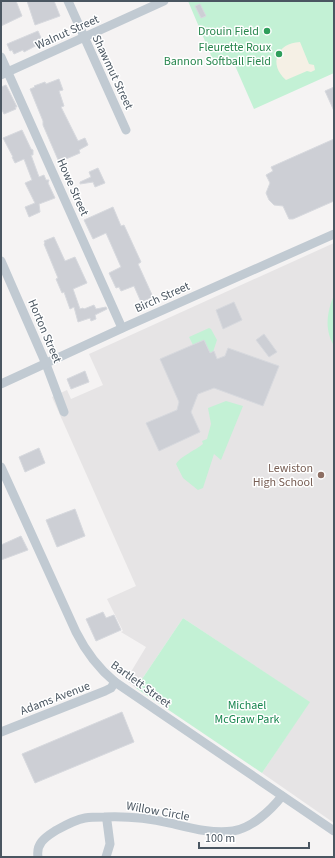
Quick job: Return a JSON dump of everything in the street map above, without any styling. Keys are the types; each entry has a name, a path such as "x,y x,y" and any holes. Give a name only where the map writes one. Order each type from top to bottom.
{"street":[{"name":"Shawmut Street","path":"68,1 126,130"},
{"name":"Walnut Street","path":"4,73 161,2"},
{"name":"Howe Street","path":"1,57 4,73 122,328"},
{"name":"Birch Street","path":"1,384 122,328 334,234"},
{"name":"Horton Street","path":"1,261 46,364 64,412"},
{"name":"Bartlett Street","path":"1,467 82,644 95,664 115,682 334,831"},
{"name":"Adams Avenue","path":"1,732 105,691 111,688 115,682"},
{"name":"Willow Circle","path":"38,857 37,852 40,842 66,825 85,818 135,816 191,828 223,831 234,830 241,828 266,813 282,796"},
{"path":"106,857 110,844 107,821"}],"shaded area":[{"path":"334,243 334,823 262,773 309,702 183,618 136,688 126,680 146,647 121,632 123,631 107,599 136,586 52,397 67,390 71,399 103,385 89,354"}],"green space":[{"name":"Drouin Field","path":"188,1 334,1 334,73 254,109 233,61 213,60"},
{"path":"334,295 334,346 329,333 328,314"},
{"path":"209,328 217,340 213,352 210,353 204,340 193,345 189,337"},
{"path":"226,401 243,406 221,460 214,454 203,488 198,490 183,478 176,464 180,459 203,444 202,441 207,439 211,424 208,408"},
{"name":"Michael McGraw Park","path":"183,618 310,702 262,773 136,688"}],"sand":[{"path":"300,42 309,64 314,65 315,70 311,72 307,71 286,80 280,74 277,67 276,61 278,55 286,46 292,43"}],"building":[{"path":"1,1 16,1 22,16 1,26"},
{"path":"27,1 54,1 60,16 35,25"},
{"path":"200,4 206,16 201,18 195,6"},
{"path":"38,31 43,42 24,52 23,50 14,54 12,50 10,51 7,44"},
{"path":"59,79 63,90 59,91 64,106 61,107 78,141 85,138 88,145 79,150 80,153 59,162 43,125 43,121 30,89 45,82 46,84"},
{"path":"6,85 17,107 15,107 16,109 4,114 1,108 1,87"},
{"path":"334,87 334,111 325,91"},
{"path":"22,130 31,149 33,150 33,155 31,155 39,177 44,175 46,180 49,180 48,183 55,198 39,204 40,212 29,217 25,207 35,203 25,183 32,180 24,159 15,163 3,138"},
{"path":"334,139 334,201 293,219 289,219 283,206 274,205 269,200 266,193 270,183 266,175 273,171 271,167"},
{"path":"98,168 105,183 95,187 93,182 80,184 80,182 91,177 89,172"},
{"path":"113,207 121,226 124,225 141,262 138,264 153,297 141,302 134,286 121,291 119,287 116,288 109,273 121,267 106,233 93,239 84,220"},
{"path":"54,237 65,261 75,257 87,283 73,289 80,309 94,305 96,309 106,307 107,309 95,315 96,319 91,321 90,318 78,322 74,307 70,309 64,292 62,293 56,279 58,278 44,244 44,241"},
{"path":"234,302 242,320 223,329 216,310"},
{"path":"264,334 277,352 269,357 256,340"},
{"path":"204,340 210,353 214,351 217,359 225,356 228,348 279,366 263,406 214,388 198,394 191,412 200,432 159,451 146,423 177,410 179,402 160,359"},
{"path":"85,371 89,382 71,389 67,379"},
{"path":"39,448 45,463 25,472 19,457"},
{"path":"75,509 85,536 57,547 46,520"},
{"path":"21,536 28,550 1,560 1,545"},
{"path":"103,612 106,618 114,615 121,630 96,641 86,619"},
{"path":"122,712 134,742 35,783 22,754"}],"place":[{"name":"Drouin Field","path":"267,31"},
{"name":"Fleurette Roux Bannon Softball Field","path":"279,54"},
{"name":"Lewiston High School","path":"321,475"}]}
